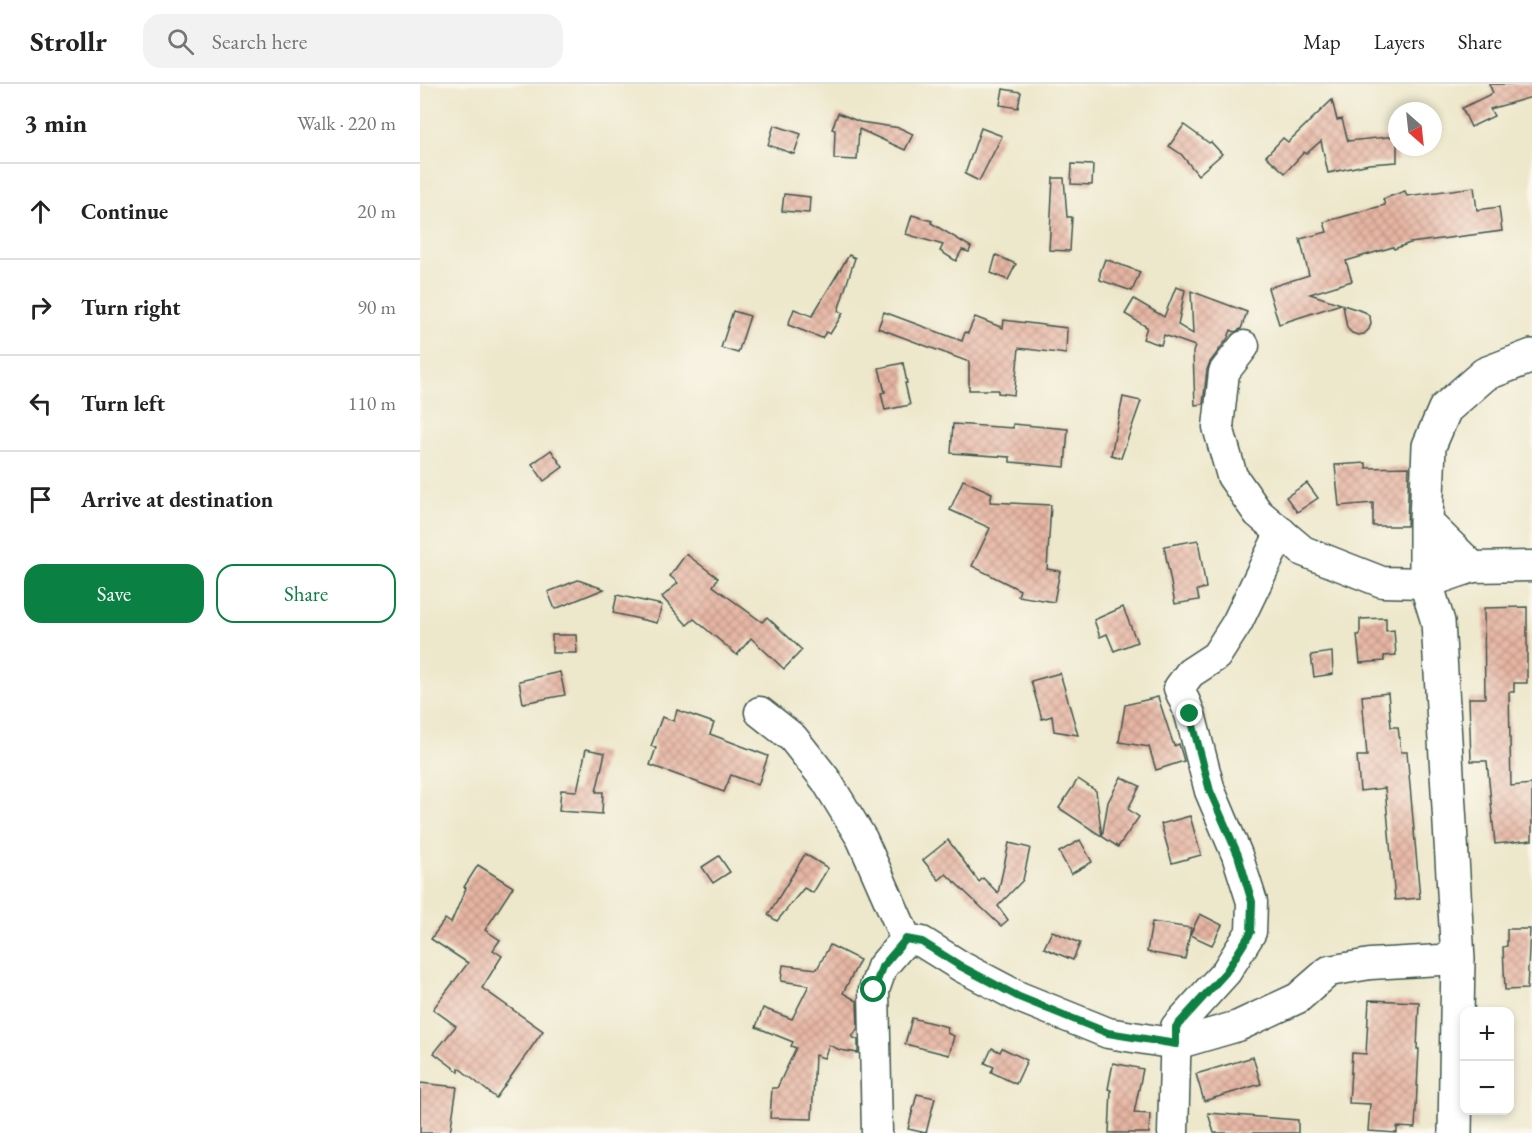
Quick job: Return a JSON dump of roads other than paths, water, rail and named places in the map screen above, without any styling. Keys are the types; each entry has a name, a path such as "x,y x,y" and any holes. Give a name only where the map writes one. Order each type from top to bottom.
{"main road":[{"path":"1455,1133 1458,959 1438,622 1426,572 1425,521 1429,446 1445,410 1485,374 1532,356"}],"street":[{"path":"1244,346 1224,372 1218,427 1232,476 1258,513 1303,551 1382,582 1426,572 1473,567 1532,566"},
{"path":"1425,521 1473,567"},
{"path":"1173,1133 1176,1027 1226,972 1251,932 1252,902 1238,855 1210,791 1190,714 1179,688 1190,674 1216,656 1237,623 1281,532"},
{"path":"760,712 793,738 826,780 862,839 906,939"},
{"path":"906,939 922,942 962,967 1019,997 1108,1033 1176,1044 1238,1026 1298,998 1329,971 1370,964 1458,959"},
{"path":"877,1133 874,990 882,967 906,939"}]}
